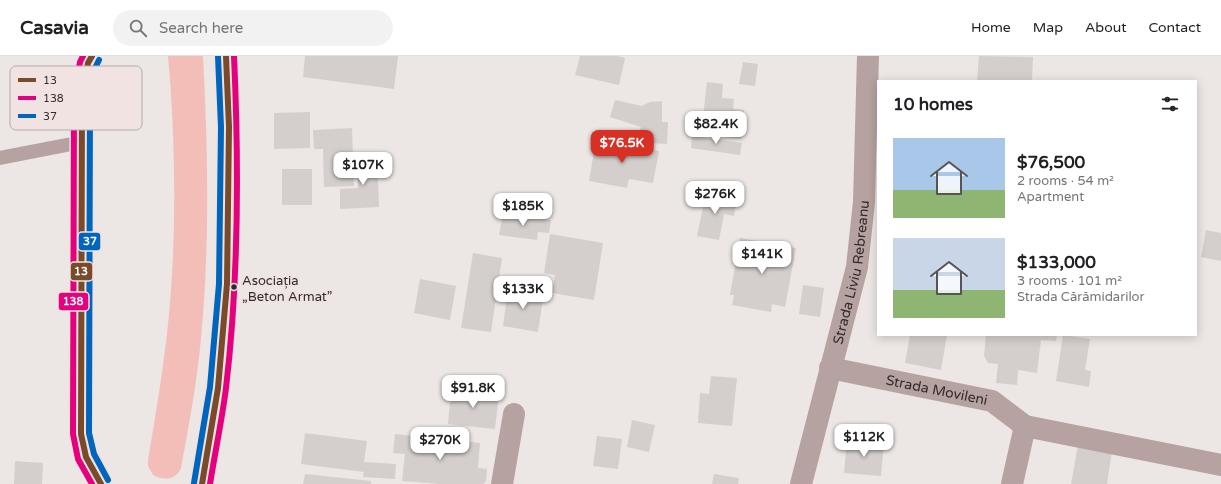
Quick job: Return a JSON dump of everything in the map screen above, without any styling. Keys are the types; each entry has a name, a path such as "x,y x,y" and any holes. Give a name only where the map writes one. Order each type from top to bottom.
{"main road":[{"path":"202,484 218,388 227,284 229,127 226,56"}],"street":[{"name":"Strada Liviu Rebreanu","path":"801,484 857,267 864,202 868,56"},
{"name":"Strada Movileni","path":"830,368 992,401 1025,426"},
{"path":"502,484 514,414"},
{"path":"1012,484 1025,426 1221,466"}],"lane":[{"path":"88,66 92,56"},
{"path":"82,130 81,434 86,457 101,484"},
{"path":"0,158 82,142"}],"shaded area":[{"path":"168,56 203,56 206,127 207,233 204,303 190,420 181,468 176,475 165,479 153,475 148,466 148,460 165,350 170,300 174,230 173,124"}],"building":[{"path":"305,56 398,56 394,89 303,77"},
{"path":"580,56 617,56 625,58 619,85 575,75"},
{"path":"979,56 1033,57 1032,80 977,80"},
{"path":"743,62 758,64 755,86 739,84"},
{"path":"707,82 723,84 722,98 734,99 733,109 744,110 741,139 701,134"},
{"path":"615,100 642,106 650,102 662,101 662,122 668,122 667,144 635,142 641,127 610,117"},
{"path":"310,112 310,148 274,149 274,113"},
{"path":"352,128 354,186 324,187 323,149 314,149 313,130"},
{"path":"692,136 742,143 740,155 691,148"},
{"path":"596,140 659,151 653,183 629,179 627,188 589,181"},
{"path":"377,154 379,207 340,209 340,189 358,188 357,155"},
{"path":"282,169 312,169 312,205 282,205"},
{"path":"706,193 737,199 734,216 724,214 719,240 697,236"},
{"path":"503,213 551,220 549,233 538,232 537,240 499,235"},
{"path":"1206,230 1221,233 1221,261 1201,257"},
{"path":"550,234 603,243 594,300 552,293 555,275 544,273"},
{"path":"740,238 796,248 785,307 772,304 771,312 732,305 734,295 730,295"},
{"path":"473,253 502,258 491,332 461,328"},
{"path":"420,279 456,286 450,320 414,313"},
{"path":"803,285 824,288 820,317 799,314"},
{"path":"508,288 544,293 538,332 503,326"},
{"path":"910,336 947,336 941,370 905,363"},
{"path":"986,336 1057,336 1056,341 1041,340 1037,373 1018,370 1017,385 996,383 998,364 988,363 984,356"},
{"path":"1063,336 1090,339 1085,370 1091,371 1089,387 1056,381"},
{"path":"711,376 737,378 732,426 698,423 700,393 709,394"},
{"path":"451,390 499,394 495,429 448,424"},
{"path":"632,420 655,425 649,452 627,447"},
{"path":"305,433 367,441 364,462 396,464 395,479 363,477 364,472 301,464"},
{"path":"395,434 480,443 478,468 487,469 486,481 483,484 439,484 402,481 405,454 393,453"},
{"path":"597,436 622,439 618,469 593,466"},
{"path":"847,440 884,442 881,476 844,473"},
{"path":"1078,445 1112,451 1107,484 1071,484"},
{"path":"15,461 43,463 42,484 14,484"},
{"path":"305,474 371,481 371,484 303,484"},
{"path":"714,474 739,478 738,484 712,484"}],"transit line":[{"name":"138","path":"79,66 83,56"},
{"name":"13","path":"87,66 92,56"},
{"name":"37","path":"194,483 210,387 219,284 221,127 218,56"},
{"name":"13","path":"202,484 218,388 227,284 229,127 226,56"},
{"name":"138","path":"210,484 226,388 236,264 237,139 234,56"},
{"name":"37","path":"96,66 99,60"},
{"name":"138","path":"74,130 73,434 78,459 92,484"},
{"name":"13","path":"82,130 81,434 86,457 101,484"},
{"name":"37","path":"90,130 89,433 94,454 108,480"}],"place":[{"name":"Asociația „Beton Armat”","path":"234,287"}]}
